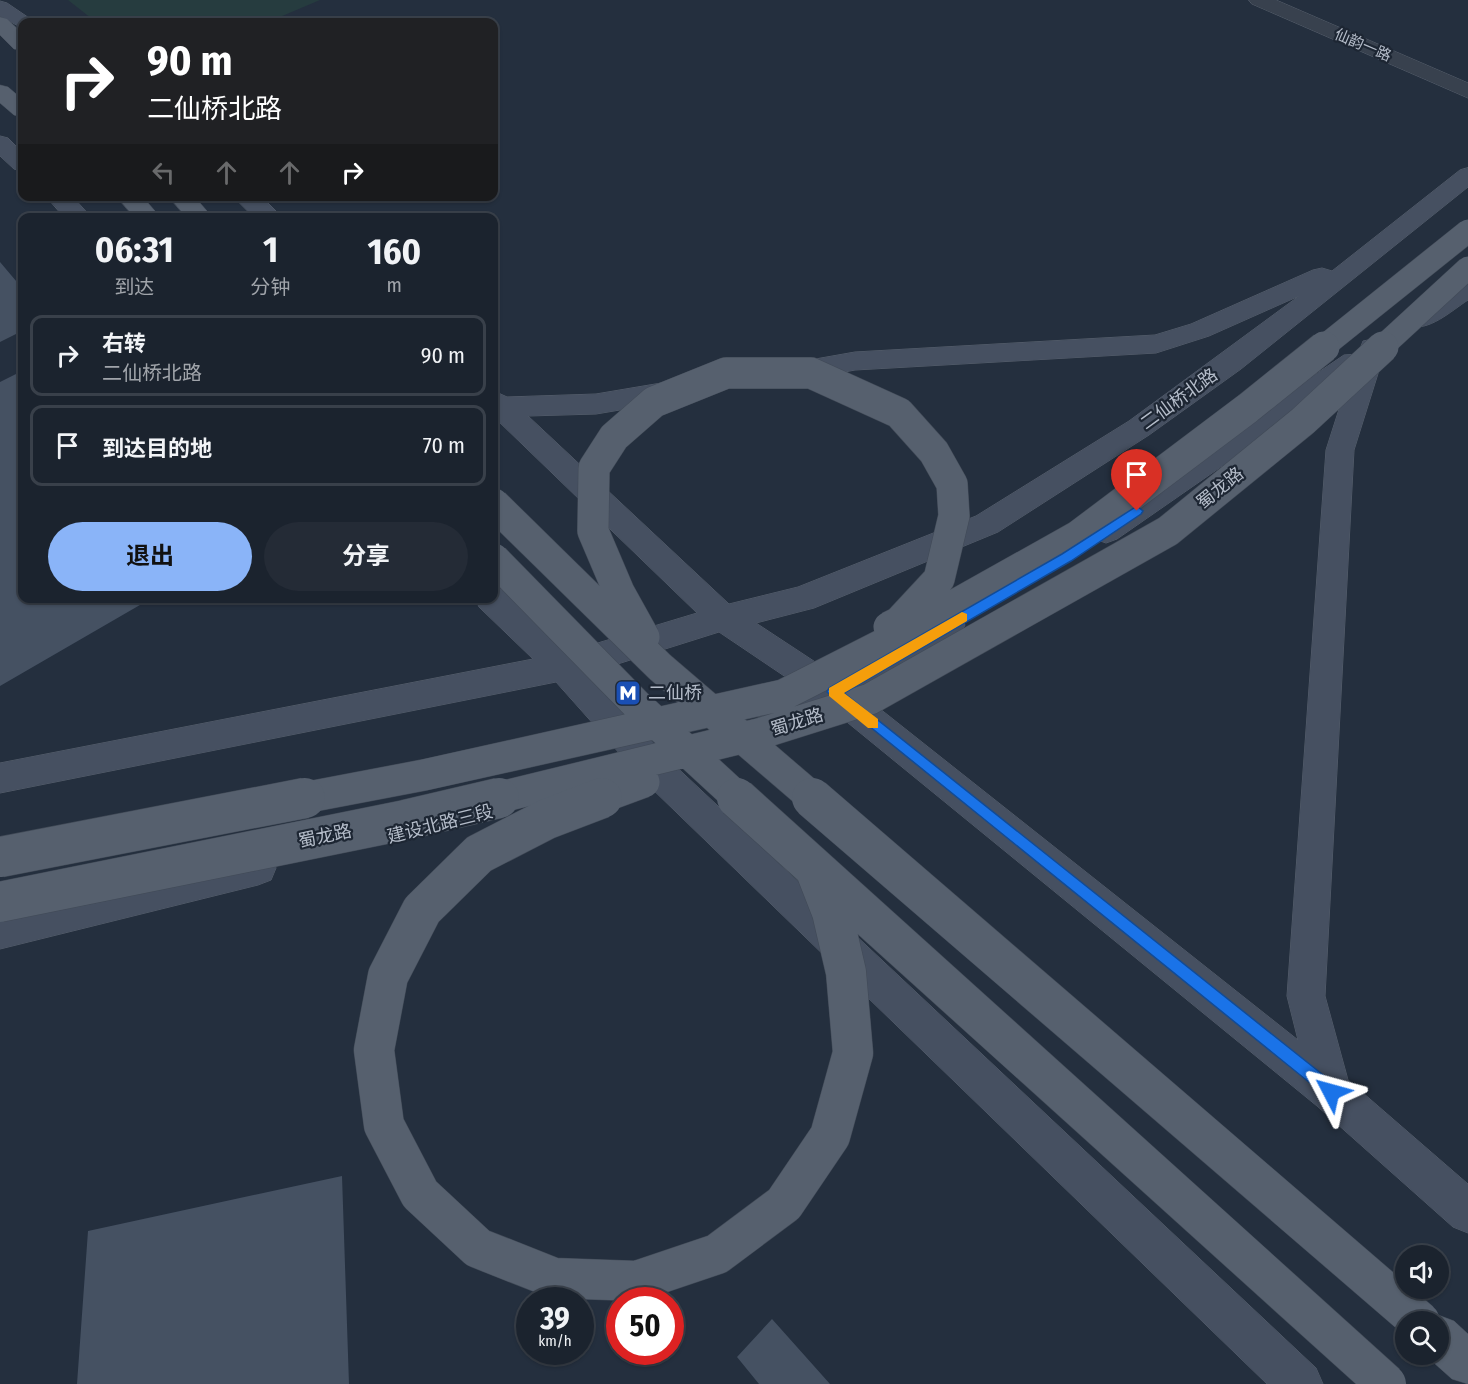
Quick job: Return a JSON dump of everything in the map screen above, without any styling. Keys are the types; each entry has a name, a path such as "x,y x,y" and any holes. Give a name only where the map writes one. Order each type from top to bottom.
{"main road":[{"path":"0,7 18,18"},
{"path":"0,22 18,40"},
{"path":"0,92 18,107"},
{"path":"0,143 18,160"},
{"name":"二仙桥北路","path":"723,618 803,599 987,524 1139,428 1231,362 1370,255 1468,175"},
{"path":"63,201 75,213"},
{"path":"132,201 144,213"},
{"path":"185,201 196,213"},
{"path":"251,201 265,213"},
{"name":"蜀龙路","path":"0,857 424,775 689,718 783,695 905,633 1078,536 1248,408 1468,231"},
{"path":"498,404 596,404 855,361 1156,344 1200,330 1370,255"},
{"name":"蜀龙路","path":"0,902 405,820 762,734 870,699 1041,605 1168,531 1303,421 1468,268"},
{"path":"834,692 1066,557 1373,348 1468,288"},
{"path":"1331,1092 1306,996 1340,450 1373,348"},
{"path":"660,668 620,592 594,531 594,468 614,437 654,402 726,374 811,373 899,413 934,452 952,484 954,516 939,579 899,622 789,678 689,718"},
{"path":"498,405 723,618 834,692 1331,1092 1468,1212"},
{"path":"498,508 660,668 1407,1311"},
{"path":"498,563 638,706 816,871 1386,1384"},
{"path":"495,603 563,667 657,771 1300,1384"},
{"path":"0,778 563,667 723,618"},
{"name":"建设北路三段","path":"0,931 657,771 834,692"},
{"path":"762,734 547,819 479,854 422,910 388,976 374,1050 384,1125 420,1194 478,1248 554,1278 637,1281 717,1254 784,1204 830,1136 854,1053 846,972 832,912 816,871"},
{"path":"1449,1347 1468,1363"}],"street":[{"name":"仙韵一路","path":"1259,0 1468,91"}],"green space":[{"path":"68,0 320,0 277,18 91,18"}],"building":[{"path":"0,262 18,283 18,333 0,342"},
{"path":"18,373 18,603 143,603 0,686 0,382"},
{"path":"342,1176 349,1384 77,1384 88,1231"},
{"path":"772,1319 830,1384 759,1384 737,1357"}],"slow traffic":[{"path":"873,723 834,692 962,618"}],"place":[{"name":"二仙桥","path":"628,693"}],"route":[{"path":"1137,511 1066,557 834,692 1331,1092"}]}
